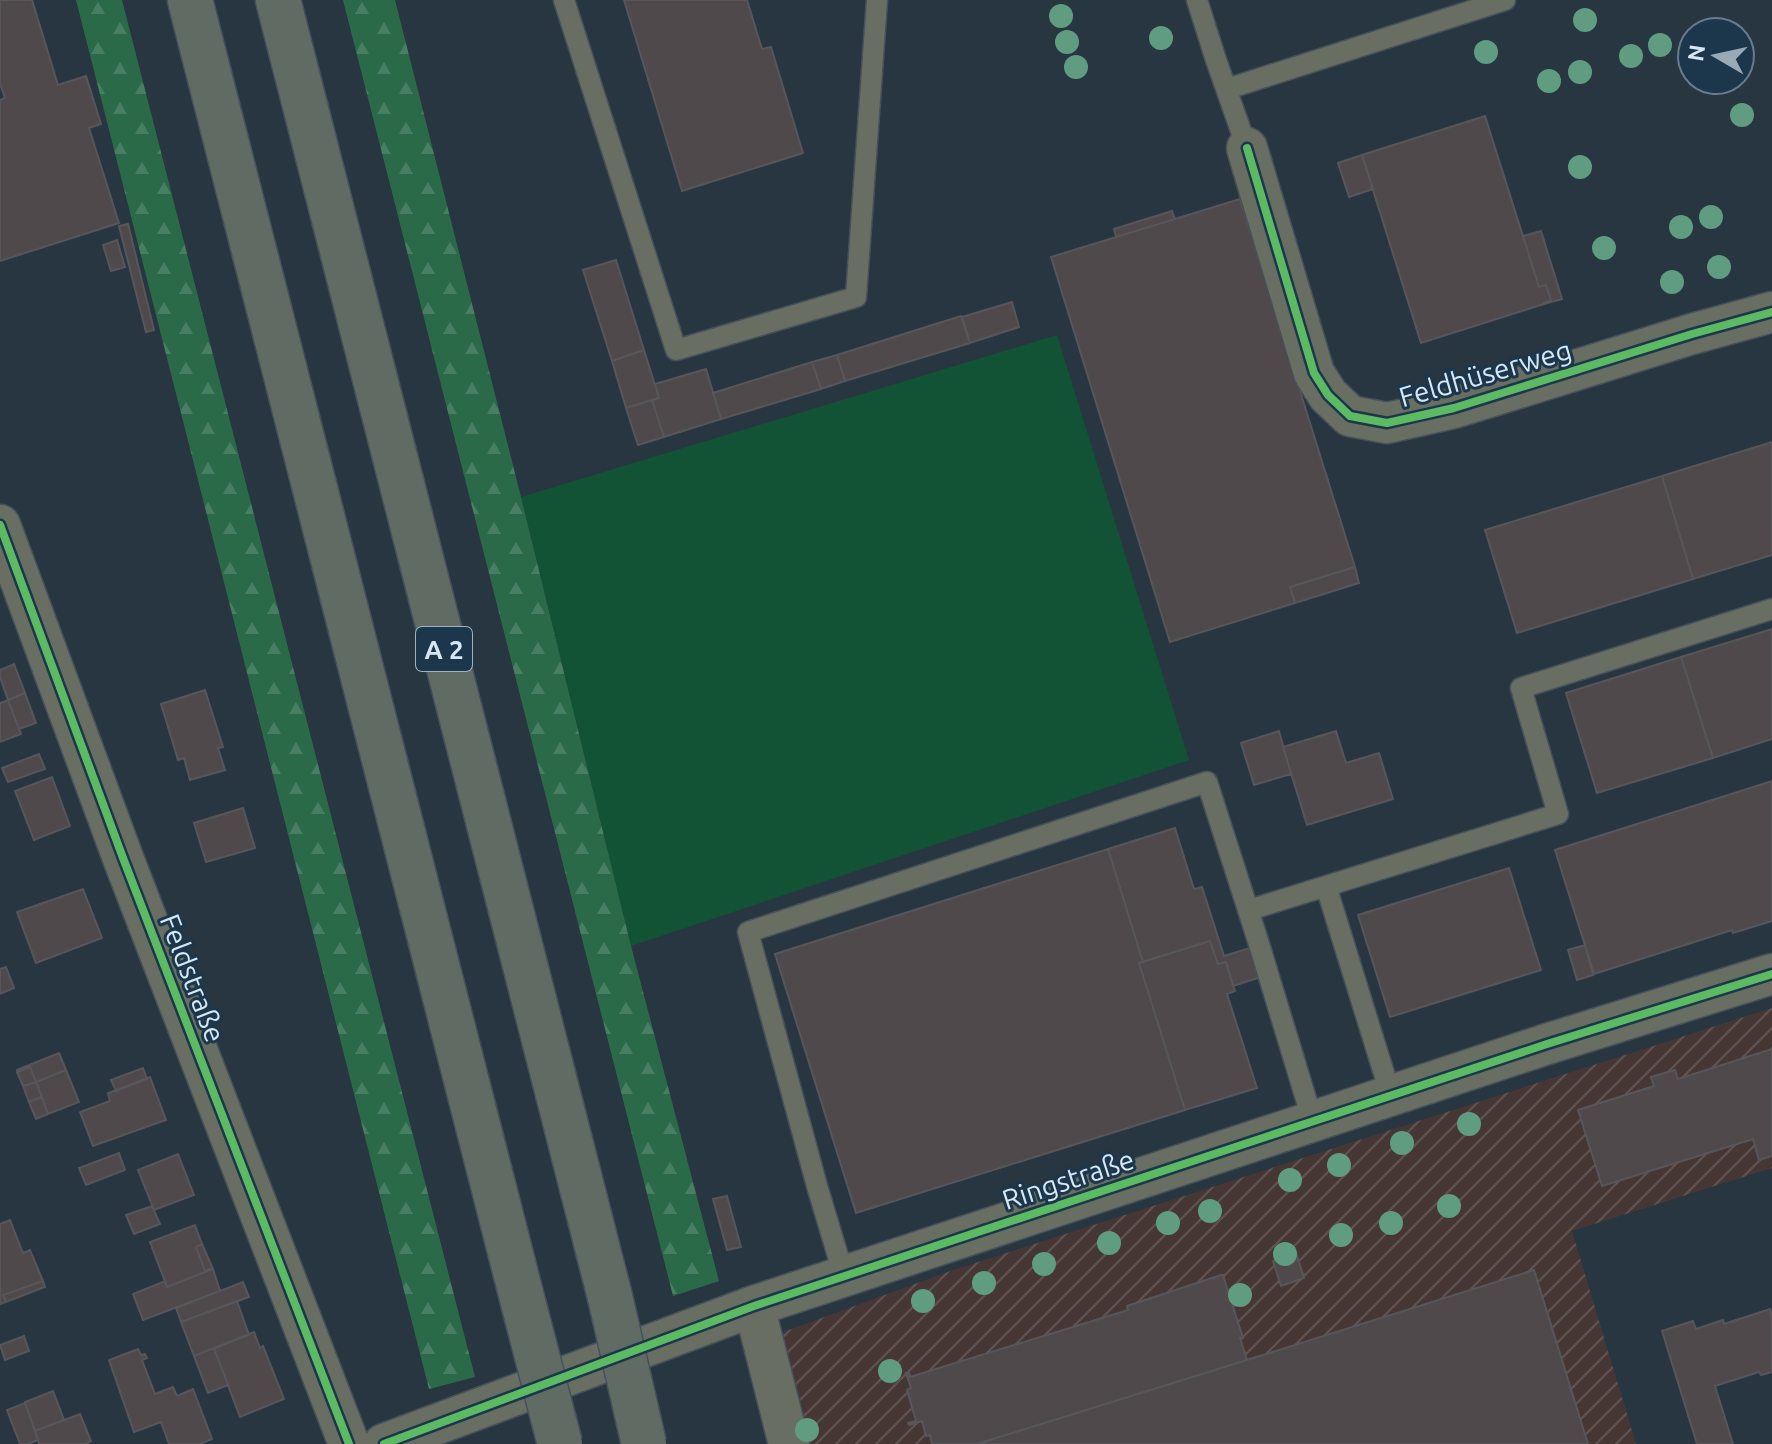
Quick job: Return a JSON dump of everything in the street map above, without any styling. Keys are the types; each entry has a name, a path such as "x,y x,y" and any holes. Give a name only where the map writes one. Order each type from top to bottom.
{"highway":[{"path":"190,0 560,1444"},
{"name":"A 2","path":"278,0 610,1297 644,1444"}],"street":[{"name":"Feldhüserweg","path":"1247,148 1314,373 1328,395 1350,416 1387,423 1454,408 1772,312"},
{"name":"Feldstraße","path":"0,525 123,858 349,1444"},
{"name":"Ringstraße","path":"384,1444 754,1306 1547,1044 1772,974"},
{"path":"754,1306 789,1444"}],"lane":[{"path":"564,0 676,350 856,297 877,0"},
{"path":"1197,0 1247,148"},
{"path":"1227,89 1505,0"},
{"path":"1249,910 1558,814 1521,688 1772,609"},
{"path":"844,1276 748,932 1207,782 1313,1122"},
{"path":"1326,886 1391,1096"}],"shaded area":[{"path":"1772,1008 1772,1168 1572,1231 1636,1444 805,1444 778,1334 953,1270"}],"green space":[{"path":"76,0 122,0 475,1377 429,1389"},
{"path":"343,0 395,0 631,946 719,1281 673,1296"},
{"path":"1057,335 1189,760 631,946 521,497"}],"building":[{"path":"0,0 32,0 58,85 86,76 101,124 89,128 119,223 0,261 0,100 5,98 0,84"},
{"path":"624,0 747,0 762,49 771,47 803,153 682,191"},
{"path":"1485,116 1539,287 1546,285 1551,301 1421,343 1362,155"},
{"path":"1362,155 1373,189 1349,197 1338,163"},
{"path":"1240,199 1355,567 1290,587 1295,603 1170,642 1051,257"},
{"path":"1172,211 1175,219 1116,237 1114,229"},
{"path":"128,224 154,330 146,332 119,226"},
{"path":"1541,231 1562,299 1544,304 1551,301 1546,285 1539,287 1523,236"},
{"path":"117,240 125,267 111,271 103,245"},
{"path":"616,260 644,350 612,361 583,270"},
{"path":"1012,302 1019,327 970,343 962,317"},
{"path":"961,316 970,343 845,381 837,355"},
{"path":"644,350 659,398 626,408 612,361"},
{"path":"837,355 845,381 821,389 812,362"},
{"path":"812,362 821,389 721,419 713,393"},
{"path":"706,369 721,419 664,437 652,400 659,398 655,384"},
{"path":"652,400 664,437 638,445 626,408"},
{"path":"1772,442 1772,555 1693,579 1662,476"},
{"path":"1662,476 1693,579 1517,633 1485,530"},
{"path":"1355,567 1359,583 1295,603 1290,587"},
{"path":"1772,629 1772,739 1713,758 1681,657"},
{"path":"1681,657 1713,758 1597,793 1566,693"},
{"path":"14,664 25,693 8,700 0,670"},
{"path":"205,690 223,747 218,748 225,770 190,780 184,758 178,760 161,704"},
{"path":"25,693 36,723 19,729 8,700"},
{"path":"8,700 21,734 0,742 0,703"},
{"path":"1279,731 1291,774 1254,785 1241,743"},
{"path":"1336,731 1346,763 1379,753 1393,799 1307,825 1283,747"},
{"path":"39,754 45,769 8,782 2,768"},
{"path":"52,777 70,826 34,840 15,791"},
{"path":"1772,781 1772,921 1733,933 1732,930 1594,974 1555,850"},
{"path":"243,808 255,848 206,862 194,823"},
{"path":"1175,828 1194,889 1202,887 1224,956 1250,948 1258,978 1233,986 1226,962 1218,964 1210,941 1143,962 1108,849"},
{"path":"1108,849 1143,962 1139,963 1185,1110 856,1213 775,954"},
{"path":"1509,868 1541,970 1390,1017 1358,915"},
{"path":"83,889 102,938 36,963 17,912"},
{"path":"1210,941 1218,964 1226,962 1235,991 1227,994 1257,1088 1185,1110 1139,963"},
{"path":"1585,945 1593,975 1577,980 1568,950"},
{"path":"6,967 14,988 0,994 0,969"},
{"path":"1772,1049 1772,1156 1759,1160 1753,1139 1602,1186 1578,1110 1654,1086 1651,1077 1675,1070 1678,1079"},
{"path":"59,1053 66,1070 36,1082 30,1067 17,1072 17,1070"},
{"path":"30,1067 36,1082 23,1086 17,1072"},
{"path":"143,1068 147,1079 116,1091 111,1080"},
{"path":"66,1070 79,1102 48,1114 36,1082"},
{"path":"150,1077 166,1120 93,1146 80,1112 110,1101 108,1093"},
{"path":"36,1082 42,1097 29,1102 23,1086"},
{"path":"42,1097 48,1114 36,1119 29,1102"},
{"path":"119,1153 125,1170 86,1185 79,1168"},
{"path":"178,1154 194,1195 154,1210 138,1170"},
{"path":"727,1196 741,1247 727,1250 713,1199"},
{"path":"152,1206 160,1224 134,1234 126,1215"},
{"path":"10,1220 23,1253 30,1250 43,1281 3,1295 6,1302 0,1304 0,1224"},
{"path":"195,1225 202,1244 196,1247 205,1271 210,1270 167,1287 150,1242"},
{"path":"202,1244 213,1269 205,1271 196,1247"},
{"path":"1296,1253 1304,1278 1281,1286 1273,1261"},
{"path":"213,1269 220,1291 143,1320 133,1294 165,1281 167,1287"},
{"path":"1534,1270 1588,1444 977,1444 1247,1360"},
{"path":"1221,1275 1243,1338 1240,1338 1247,1360 977,1444 932,1444 922,1421 908,1423 916,1421 907,1390 911,1388 906,1373 910,1377 1128,1310 1127,1306"},
{"path":"43,1281 45,1287 6,1302 3,1295"},
{"path":"243,1282 249,1297 181,1322 176,1308"},
{"path":"237,1301 249,1335 194,1356 181,1322"},
{"path":"1770,1309 1772,1372 1761,1375 1759,1372 1715,1386 1733,1444 1697,1444 1662,1331 1693,1321 1696,1329 1723,1320 1724,1324"},
{"path":"254,1332 260,1348 263,1346 284,1399 240,1417 214,1348"},
{"path":"24,1336 29,1351 5,1360 0,1345"},
{"path":"214,1348 228,1385 208,1393 194,1356"},
{"path":"138,1349 147,1358 142,1360 155,1394 173,1387 177,1396 193,1389 212,1439 200,1444 169,1444 161,1422 134,1432 109,1360"},
{"path":"53,1391 64,1420 35,1431 25,1402"},
{"path":"25,1403 38,1440 20,1444 7,1410"},
{"path":"80,1414 91,1441 86,1444 39,1444 35,1431"}],"cycle path":[{"path":"1247,148 1314,373 1328,395 1350,416 1387,423 1454,408 1772,312"},
{"path":"0,525 123,858 349,1444"},
{"path":"384,1444 754,1306 1547,1044 1772,974"}]}
